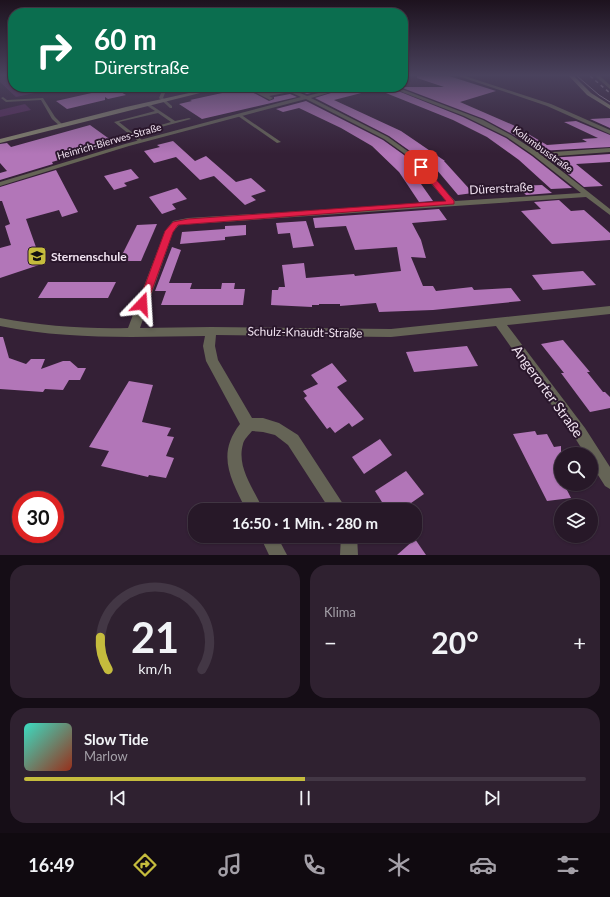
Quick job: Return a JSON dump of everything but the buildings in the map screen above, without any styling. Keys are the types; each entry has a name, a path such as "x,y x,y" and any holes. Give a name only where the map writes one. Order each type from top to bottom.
{"main road":[{"path":"0,141 155,102"}],"street":[{"path":"277,102 281,104"},
{"name":"Heinrich-Bierwes-Straße","path":"0,184 140,141 289,102"},
{"path":"312,102 368,128 396,145 421,167 452,203"},
{"name":"Kolumbusstraße","path":"430,102 474,119 508,136 537,154 610,213"},
{"path":"539,102 610,132"},
{"path":"537,154 610,150"},
{"name":"Dürerstraße","path":"132,333 169,231 176,224 196,220 587,195"},
{"name":"Schulz-Knaudt-Straße","path":"0,322 30,328 104,333 211,331 391,333 610,310"},
{"name":"Angerorter Straße","path":"498,321 580,433 610,481"},
{"path":"211,331 209,346 212,361 248,424"},
{"path":"248,424 237,442 234,456 235,469 252,503"},
{"path":"248,424 263,425 279,430 294,440 334,503"},
{"path":"272,543 278,555"},
{"path":"349,555 350,543"}],"lane":[{"path":"44,102 54,118 62,126"},
{"path":"140,141 116,122 171,107 164,102"},
{"path":"147,104 175,123"},
{"path":"239,114 279,142"},
{"path":"132,134 189,119"}],"shaded area":[{"path":"25,104 31,110 0,117 0,110"}],"place":[{"name":"Sternenschule","path":"37,256"}],"route":[{"path":"142,304 169,231 176,224 188,221 452,203 421,167"}]}
